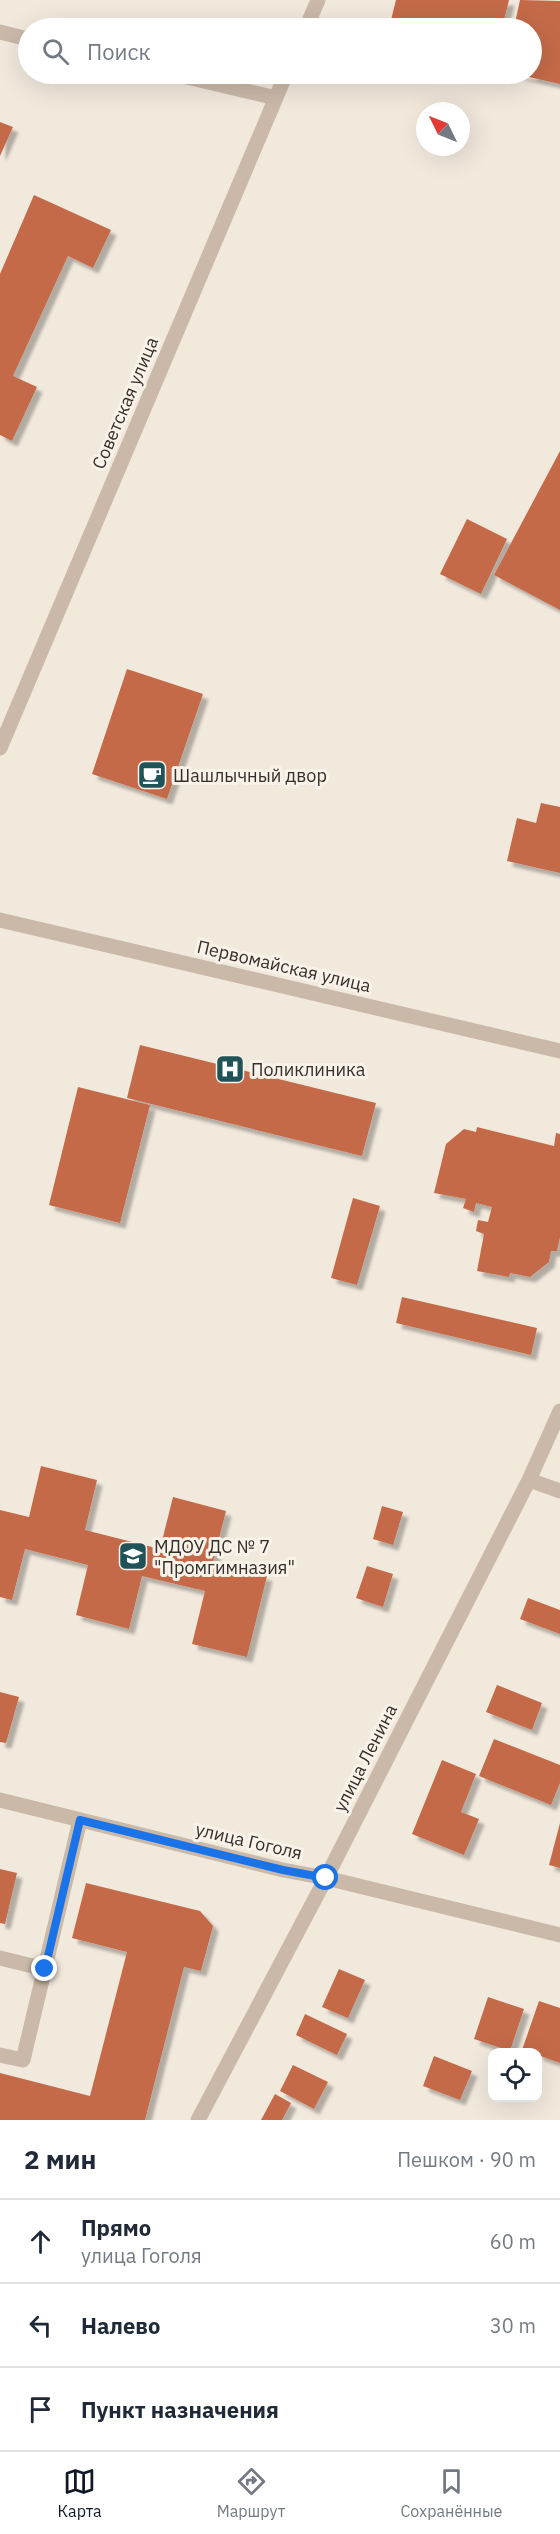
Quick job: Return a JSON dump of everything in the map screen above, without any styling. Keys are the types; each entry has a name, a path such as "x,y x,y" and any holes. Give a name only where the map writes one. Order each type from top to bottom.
{"street":[{"path":"310,18 318,0"},
{"path":"0,32 18,36"},
{"path":"216,84 276,98"},
{"name":"Советская улица","path":"0,748 282,84"},
{"name":"Первомайская улица","path":"0,920 560,1051"},
{"name":"улица Ленина","path":"198,2120 326,1878 529,1480 560,1411"},
{"path":"529,1480 560,1491"},
{"name":"улица Гоголя","path":"0,1800 560,1935"},
{"path":"0,2055 24,2060 80,1820"},
{"path":"0,1958 45,1969"}],"building":[{"path":"396,0 509,0 504,18 392,18"},
{"path":"520,0 560,1 560,84 542,80 542,18 516,18"},
{"path":"0,122 13,127 0,156"},
{"path":"34,195 111,230 93,268 68,256 13,376 37,387 12,441 0,435 0,274"},
{"path":"560,451 560,610 494,575"},
{"path":"467,519 507,539 481,594 440,574"},
{"path":"127,669 203,694 167,799 92,774"},
{"path":"541,803 560,807 560,873 507,861 517,818 536,823"},
{"path":"140,1045 376,1103 362,1156 127,1098"},
{"path":"78,1087 150,1105 120,1223 49,1205"},
{"path":"477,1127 554,1146 556,1133 560,1134 560,1237 557,1251 551,1251 549,1262 530,1277 510,1273 509,1277 477,1271 484,1234 476,1231 478,1220 488,1222 492,1207 476,1203 474,1212 463,1208 466,1199 434,1193 446,1144 464,1129 476,1132"},
{"path":"353,1198 380,1206 357,1285 331,1278"},
{"path":"402,1297 537,1328 531,1355 396,1323"},
{"name":"МДОУ ДС № 7 \"Промгимназия\"","path":"41,1466 97,1480 85,1530 160,1549 173,1497 226,1511 213,1562 267,1576 247,1657 192,1644 205,1591 142,1576 129,1629 76,1615 88,1565 25,1549 12,1600 0,1597 0,1510 29,1517"},
{"path":"382,1506 403,1512 393,1545 373,1539"},
{"path":"367,1566 393,1574 383,1607 356,1598"},
{"path":"528,1598 560,1610 560,1634 520,1619"},
{"path":"497,1685 542,1703 532,1730 486,1712"},
{"path":"0,1692 19,1697 6,1743 0,1742"},
{"path":"494,1739 560,1765 560,1783 551,1805 479,1776"},
{"path":"442,1760 476,1774 461,1812 479,1819 464,1855 412,1834"},
{"path":"560,1823 560,1868 549,1865"},
{"path":"0,1869 17,1873 5,1924 0,1923"},
{"path":"86,1883 200,1911 213,1926 201,1971 184,1967 145,2120 0,2120 0,2073 90,2096 127,1952 72,1938"},
{"path":"339,1969 365,1980 348,2018 322,2007"},
{"path":"488,1997 524,2009 511,2048 501,2048 474,2039"},
{"path":"539,2001 560,2008 560,2063 542,2056 542,2048 523,2048"},
{"path":"305,2014 347,2034 337,2055 296,2035"},
{"path":"434,2056 472,2071 460,2100 423,2086"},
{"path":"293,2065 328,2082 314,2109 280,2091"},
{"path":"275,2094 291,2103 282,2120 261,2120"}],"place":[{"name":"Шашлычный двор","path":"152,775"},
{"name":"Поликлиника","path":"230,1069"},
{"name":"МДОУ ДС № 7 \"Промгимназия\"","path":"133,1556"}],"route":[{"path":"45,1969 80,1820 283,1870 326,1878"}]}
